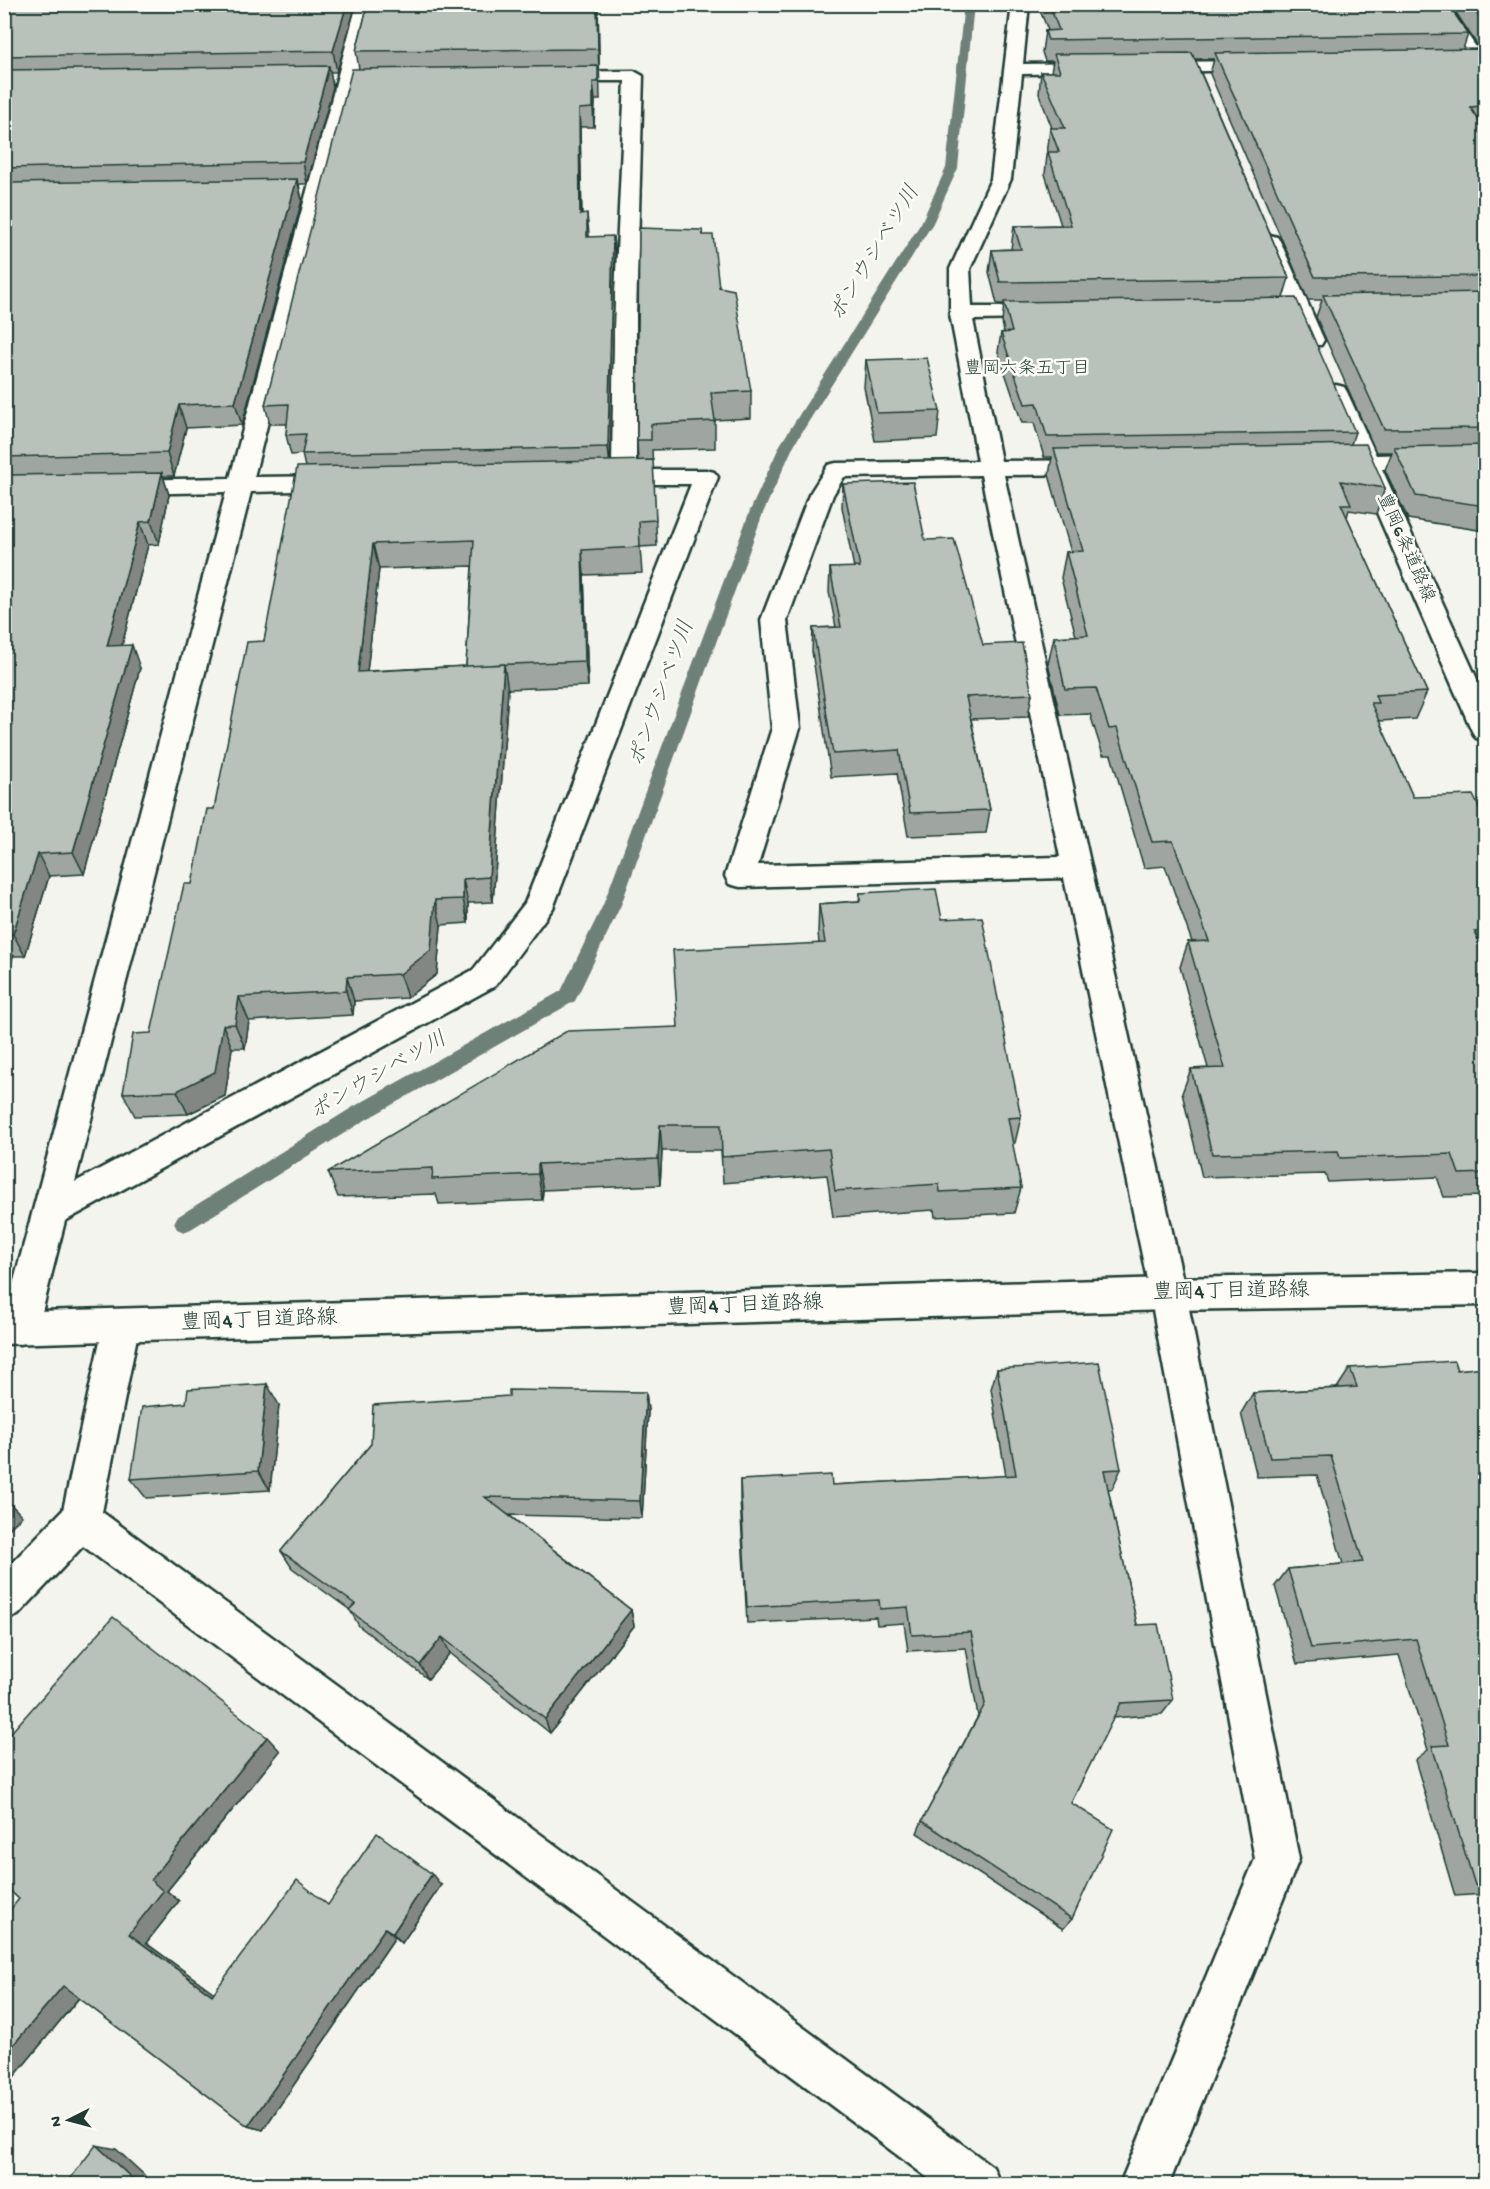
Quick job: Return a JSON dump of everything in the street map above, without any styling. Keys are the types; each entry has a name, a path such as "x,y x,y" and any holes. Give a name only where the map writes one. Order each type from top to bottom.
{"street":[{"path":"12,1328 52,1211 240,485 307,192 347,79 366,4"},
{"path":"1021,4 1001,179 960,269 961,314 990,468 1168,1294 1276,1859 1145,2184"},
{"path":"1438,4 1482,68"},
{"path":"1454,63 1482,68"},
{"path":"1139,68 1278,66"},
{"path":"1196,67 1205,88"},
{"path":"1013,69 1116,68"},
{"path":"538,77 634,76 625,315 624,476"},
{"name":"豊岡6条道路線","path":"1263,226 1485,731"},
{"path":"1276,310 1323,310"},
{"path":"961,314 1066,313"},
{"path":"1308,463 1485,459"},
{"path":"1075,867 740,876 786,728 774,620 821,495 836,470 1120,466"},
{"path":"52,1211 484,978 538,908 706,477 589,477"},
{"path":"99,488 368,482"},
{"name":"豊岡4丁目道路線","path":"12,1328 121,1327 1168,1294 1485,1289"},
{"path":"4,1601 81,1520 121,1327"},
{"path":"81,1520 976,2184"}],"building":[{"path":"4,4 347,4 333,51 4,56"},
{"path":"368,4 597,4 598,49 356,51"},
{"path":"1049,4 1448,4 1468,34 1048,40 1045,31 1059,30"},
{"path":"1471,4 1485,4 1485,26"},
{"path":"1478,49 1485,60 1485,106 1470,107 1485,130 1485,276 1315,277 1215,53"},
{"path":"1192,53 1289,278 1000,282 992,250 1021,249 1014,226 1071,225 1048,152 1059,152 1050,128 1065,128 1041,72 1060,72 1054,54"},
{"path":"329,66 303,162 4,168 4,70"},
{"path":"598,66 598,82 593,82 593,108 579,109 580,215 587,214 587,237 613,236 608,447 302,454 306,434 286,435 289,404 265,405 352,69"},
{"path":"297,179 235,403 179,405 167,453 4,457 4,183"},
{"path":"639,228 702,230 703,235 713,235 719,287 734,290 751,391 711,393 715,421 651,424 651,440 637,440"},
{"path":"1485,292 1485,428 1384,429 1323,295"},
{"path":"1296,298 1355,432 1047,437 1037,403 1025,404 1001,333 1012,332 1004,302"},
{"path":"927,358 940,411 877,413 866,360"},
{"path":"1366,444 1385,488 1341,481 1351,504 1341,504 1427,692 1375,695 1378,703 1371,703 1413,797 1473,795 1485,820 1485,931 1475,932 1485,957 1485,1173 1459,1174 1452,1154 1340,1158 1338,1151 1212,1154 1191,1069 1225,1068 1188,942 1209,941 1173,841 1152,842 1117,728 1109,729 1096,688 1065,689 1054,637 1088,635 1066,552 1083,551 1054,449"},
{"path":"1485,445 1485,506 1416,496 1394,447"},
{"path":"653,460 656,520 639,521 640,547 582,550 585,661 504,664 489,877 463,879 463,899 435,900 431,950 400,974 347,977 346,991 239,997 235,1024 223,1025 215,1072 177,1091 123,1093 133,1034 151,1033 184,884 192,884 207,809 214,809 247,642 264,641 297,467","holes":["474,540 466,666 472,666 358,672 373,544"]},
{"path":"162,473 151,521 140,522 107,646 132,645 73,852 38,854 13,934 4,935 4,475"},
{"path":"913,482 925,540 954,539 983,645 1022,643 1032,694 966,697 990,810 910,813 899,750 833,754 813,628 841,627 830,568 860,567 843,484"},
{"path":"936,889 942,919 982,917 1021,1117 1008,1118 1021,1188 940,1192 939,1184 835,1191 829,1149 722,1157 721,1125 660,1125 658,1159 538,1164 538,1174 432,1179 433,1168 328,1172 567,1031 678,1027 673,950 825,943 819,904 860,901 860,893"},
{"path":"1454,1361 1457,1370 1485,1367 1485,1885 1475,1885 1432,1746 1449,1745 1416,1639 1311,1648 1288,1569 1363,1562 1331,1456 1270,1458 1253,1393 1357,1387 1350,1368"},
{"path":"1099,1362 1121,1469 1104,1470 1137,1625 1158,1624 1173,1700 1121,1703 1071,1803 1113,1829 1072,1919 922,1821 985,1704 971,1632 912,1635 908,1607 880,1609 879,1600 747,1607 740,1480 831,1475 832,1485 1016,1475 997,1369"},
{"path":"267,1384 258,1471 131,1479 142,1407 186,1403 188,1389"},
{"path":"509,1390 646,1392 640,1501 485,1497 631,1610 545,1719 442,1637 420,1665 349,1610 355,1604 281,1551 371,1444 373,1405 509,1396"},
{"path":"113,1617 267,1737 151,1880 163,1891 129,1934 212,1995 297,1880 328,1905 377,1833 432,1874 393,1933 385,1928 248,2126 63,1986 4,2056 4,1917 19,1899 4,1885 4,1733 8,1736"},
{"path":"96,2145 138,2184 66,2184"}],"waterway":[{"name":"ポンウシベツ川","path":"184,1223 360,1113 568,996 612,905 756,513 787,445 927,223 952,168 969,4"}],"district":[{"name":"豊岡六条五丁目","path":"1027,369"}]}
